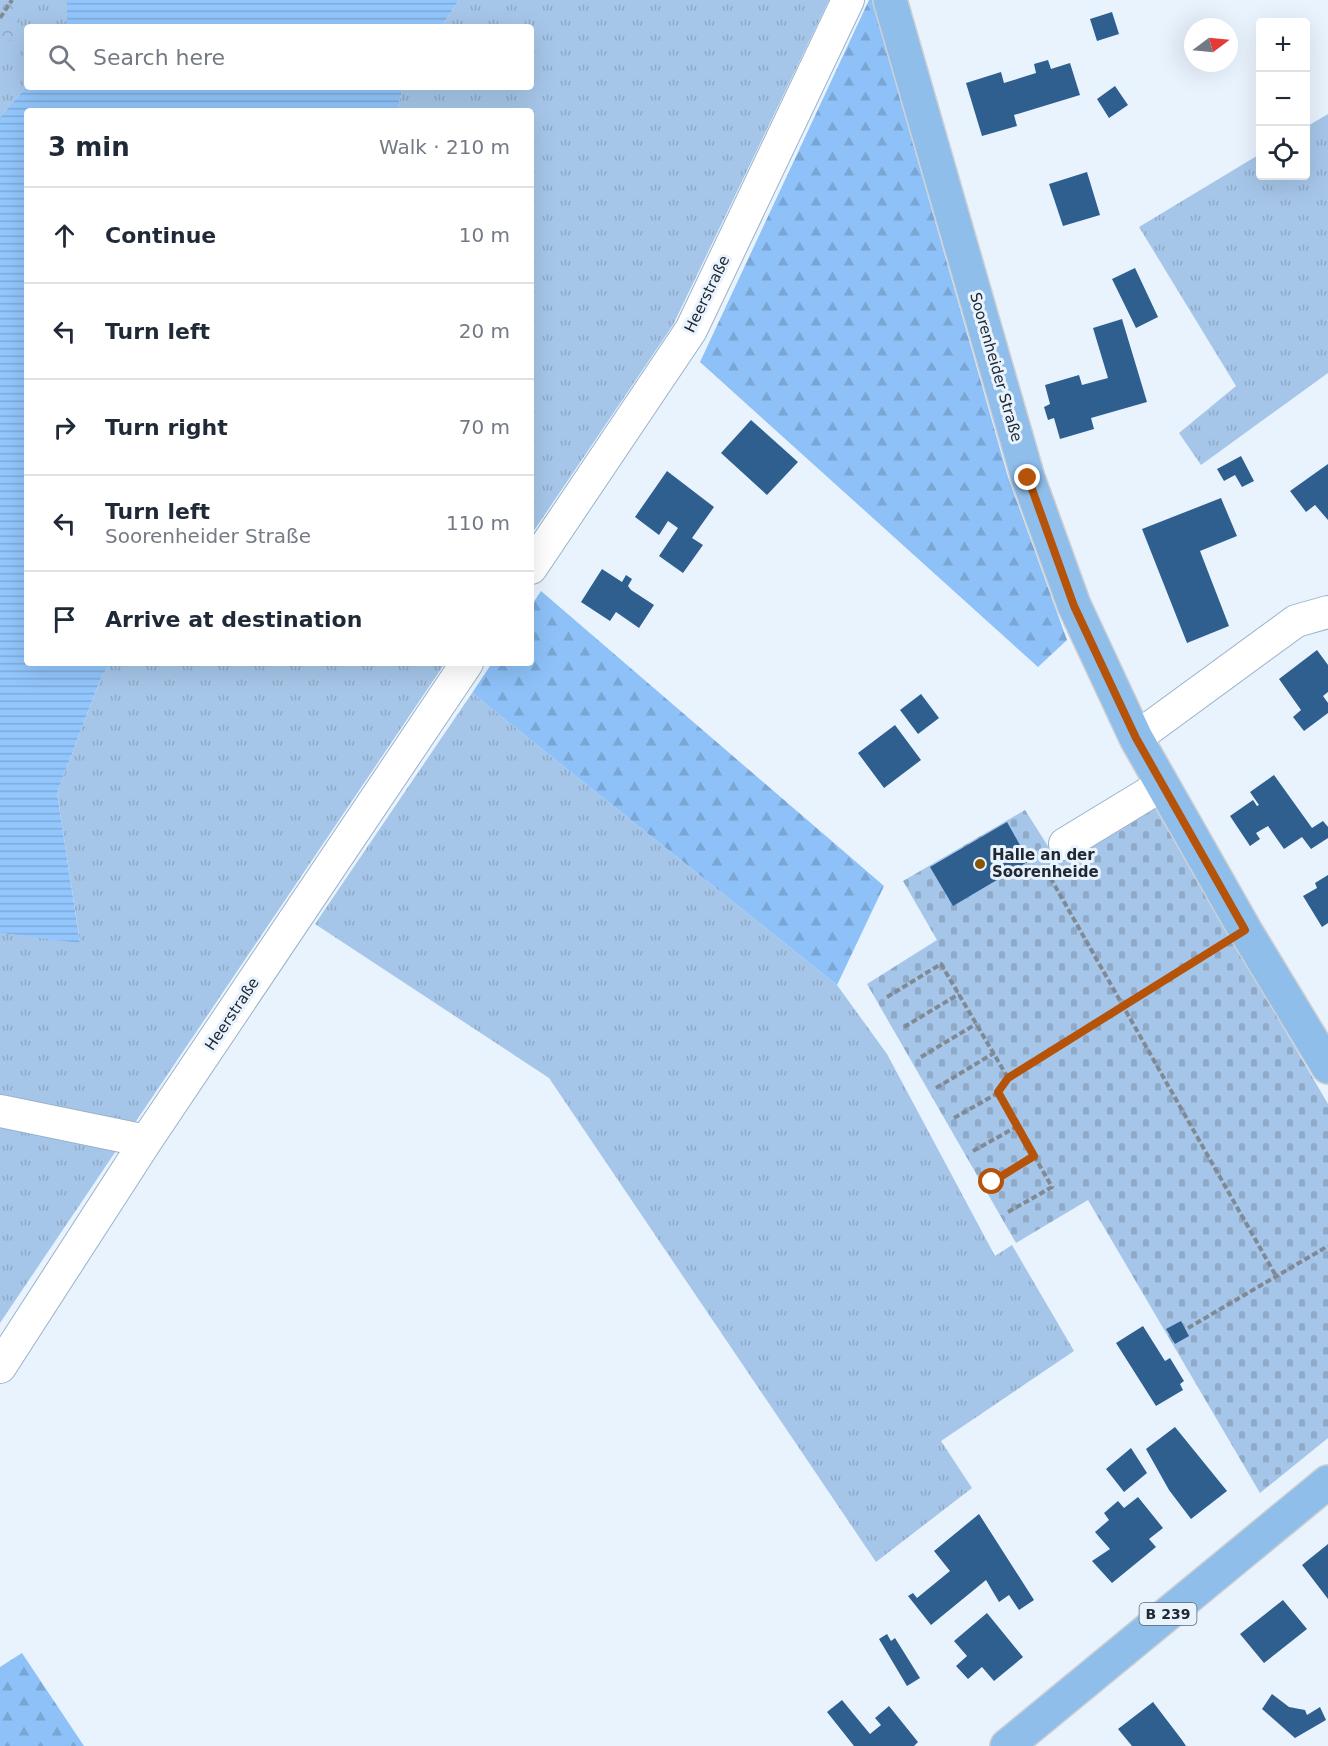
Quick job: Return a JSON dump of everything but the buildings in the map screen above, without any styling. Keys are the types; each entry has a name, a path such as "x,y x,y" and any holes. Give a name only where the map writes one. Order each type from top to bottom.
{"main road":[{"name":"Soorenheider Straße","path":"890,0 1028,478 1074,606 1136,738 1245,930 1328,1066"},
{"name":"B 239","path":"1007,1746 1328,1482"}],"street":[{"name":"Heerstraße","path":"534,564 691,330 848,0"},
{"path":"1136,738 1296,621 1328,612"},
{"name":"Heerstraße","path":"0,1367 146,1141 465,666"},
{"path":"1065,844 1162,784"},
{"path":"0,1111 146,1141"}],"path":[{"path":"0,18 12,0"},
{"path":"1065,844 1039,858 1276,1276"},
{"path":"954,1118 998,1092 1008,1078 1245,930"},
{"path":"887,997 941,964 1008,1078"},
{"path":"904,1027 959,994"},
{"path":"921,1057 976,1024"},
{"path":"936,1088 994,1053"},
{"path":"998,1092 1052,1187 1008,1212"},
{"path":"973,1152 1018,1126"},
{"path":"992,1182 1034,1156"},
{"path":"1188,1328 1328,1246"}],"green space":[{"path":"0,0 19,0 20,39 0,41"},
{"path":"13,0 67,0 67,24 24,24 24,89 0,117 0,36"},
{"path":"459,0 829,0 673,325 534,531 534,108 398,108 402,90 534,90 534,24 443,24"},
{"path":"869,0 872,0 1008,477 1067,640 1038,667 700,362"},
{"path":"1328,114 1328,373 1201,465 1179,433 1236,386 1139,227 1256,156 1256,180 1310,180 1310,125"},
{"path":"541,591 884,886 837,985 472,693 490,666 534,666 534,602"},
{"path":"108,666 443,666 0,1323 0,933 80,942 57,793 100,680"},
{"path":"472,693 837,985 887,1054 995,1256 1012,1245 1074,1351 941,1441 972,1488 876,1562 549,1078 315,924"},
{"path":"1154,806 1328,1104 1328,1438 1260,1493 1088,1200 1016,1243 867,984 937,940 903,881 1025,810 1058,862"},
{"path":"22,1653 84,1746 0,1746 0,1667"}],"shaded area":[{"path":"67,0 459,0 443,24 67,24"},
{"path":"24,89 402,90 398,108 24,108 24,666 108,666 100,680 57,793 80,943 0,933 0,117"}],"place":[{"name":"Halle an der Soorenheide","path":"980,864"}],"route":[{"path":"992,1182 1034,1156 998,1092 1008,1078 1245,930 1136,738 1074,606 1028,478"}]}
